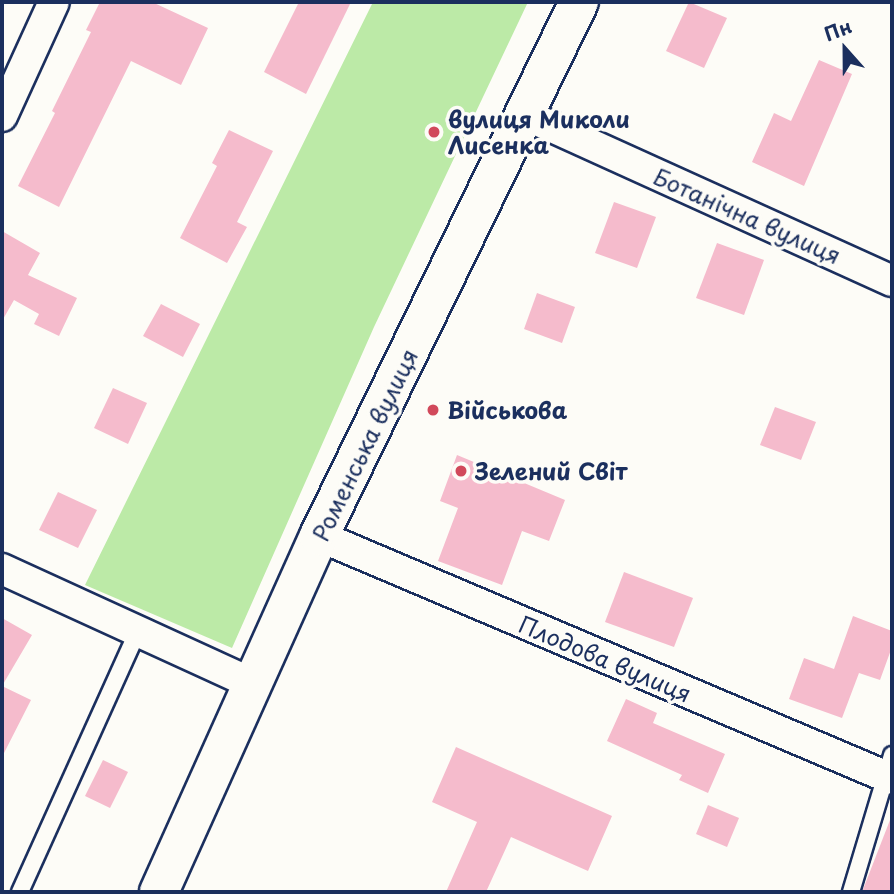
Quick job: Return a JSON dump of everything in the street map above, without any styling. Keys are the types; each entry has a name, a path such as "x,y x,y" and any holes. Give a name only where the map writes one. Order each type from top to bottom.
{"main road":[{"name":"Роменська вулиця","path":"159,892 319,536 526,116 579,2"}],"street":[{"path":"2,116 54,2"},
{"name":"Ботанічна вулиця","path":"526,116 892,281"},
{"name":"Плодова вулиця","path":"319,536 890,770"},
{"path":"2,569 253,684"}],"lane":[{"path":"20,892 137,633"},
{"path":"851,892 890,770"}],"green space":[{"path":"373,2 528,2 374,327 232,648 85,585"}],"building":[{"path":"100,2 152,2 208,28 181,85 131,61 59,207 18,186 55,113 52,111 91,32 86,30"},
{"path":"299,2 351,2 306,94 264,72"},
{"path":"689,2 727,18 704,68 666,51"},
{"path":"819,60 852,74 804,186 752,162 774,113 791,121"},
{"path":"229,130 273,151 237,222 247,227 227,263 180,238 217,166 212,163"},
{"path":"614,202 656,217 637,268 595,253"},
{"path":"2,231 40,253 28,275 77,298 59,336 34,324 39,314 14,300 2,321"},
{"path":"717,243 764,260 744,315 696,298"},
{"path":"537,293 575,307 562,343 524,329"},
{"path":"161,304 200,324 183,357 143,336"},
{"path":"113,388 147,403 128,444 94,428"},
{"path":"775,407 816,422 801,460 760,445"},
{"path":"457,455 565,500 549,541 522,531 502,585 438,561 458,508 440,501"},
{"path":"58,492 97,510 78,548 39,530"},
{"path":"624,572 693,598 674,647 605,622"},
{"path":"853,616 892,631 892,647 880,680 859,673 842,718 789,699 804,658 834,669"},
{"path":"2,618 32,635 2,686"},
{"path":"2,686 31,700 2,757"},
{"path":"626,699 657,713 653,723 725,754 708,793 679,780 682,775 607,741"},
{"path":"456,747 612,816 588,871 511,837 486,892 446,892 477,822 432,802"},
{"path":"103,760 128,772 110,808 85,796"},
{"path":"708,805 739,818 727,847 696,834"},
{"path":"890,820 892,892 862,892"}],"place":[{"name":"вулиця Миколи Лисенка","path":"434,132"},
{"name":"Військова","path":"433,410"},
{"name":"Зелений Світ","path":"461,471"}]}
